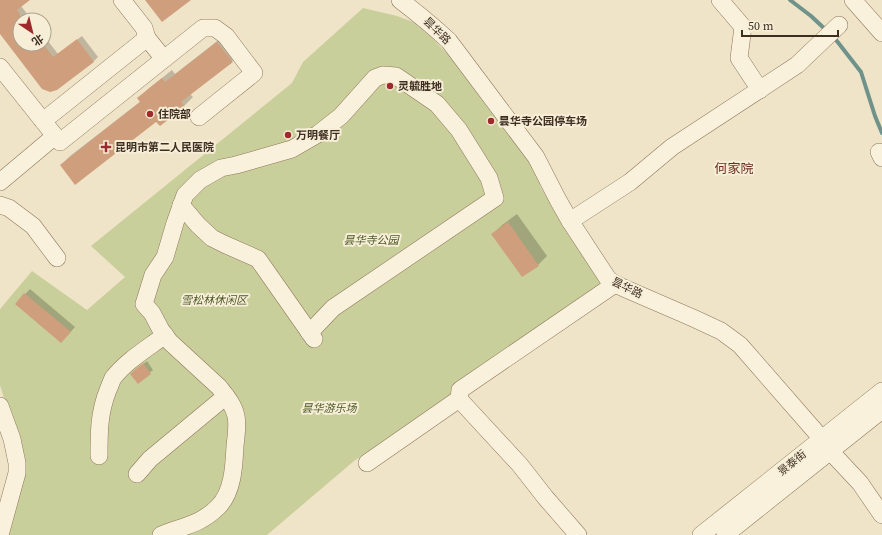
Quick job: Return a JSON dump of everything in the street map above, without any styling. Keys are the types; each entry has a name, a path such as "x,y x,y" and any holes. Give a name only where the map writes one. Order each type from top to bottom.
{"street":[{"path":"122,0 144,28 147,38 164,59"},
{"name":"昙华路","path":"400,0 423,17 449,41 536,158 570,221 608,279 616,284 693,318 721,332 740,345 860,483 882,515"},
{"path":"720,0 743,27 739,58 760,90"},
{"path":"853,0 882,33"},
{"path":"863,0 882,21"},
{"path":"570,221 630,182 672,147 797,66 839,25"},
{"path":"0,67 60,142 203,28 215,28 226,36 254,73 199,117"},
{"path":"43,121 147,38"},
{"path":"161,535 194,524 207,517 225,497 233,473 237,425 236,414 230,400 219,387 170,342 152,313 144,304 153,276 164,257 185,195 200,180 221,168 292,149 318,134 341,116 375,78 383,75 396,76 437,104 459,130 488,178 495,198 333,308 315,327 311,335 258,259 212,238 198,225 182,205"},
{"path":"0,182 55,136"},
{"path":"0,205 9,208 33,226 56,258"},
{"path":"367,463 459,399 460,390 616,284"},
{"path":"99,456 101,416 104,401 112,380 124,366 165,335"},
{"name":"景泰街","path":"725,535 826,445 882,391"},
{"path":"137,474 150,459 226,396"},
{"path":"459,399 520,465 578,535"},
{"path":"0,406 12,439 18,473 0,535"},
{"name":"景泰街","path":"701,535 826,445 882,410"}],"green space":[{"name":"昙华寺公园","path":"363,8 397,16 413,22 431,37 462,69 534,165 541,188 604,289 354,461 267,535 3,535 24,464 0,385 0,309 32,271 87,310 125,277 91,246 292,83 303,62"}],"building":[{"path":"0,0 30,0 17,10 18,12 12,12 12,50 0,34"},
{"path":"145,0 191,0 162,22"},
{"path":"77,39 94,62 57,90 50,92 42,89 14,52 49,52 53,57"},
{"name":"住院部","path":"217,42 233,62 181,102 185,107 160,126 156,122 75,185 60,165 140,102 137,98 162,78 165,82"},
{"path":"508,222 539,266 522,277 491,234"},
{"path":"24,293 71,332 61,343 15,304"},
{"path":"143,363 151,374 138,384 130,374"}],"waterway":[{"path":"790,0 826,30"},
{"path":"833,36 861,72 882,133"}],"place":[{"name":"灵毓胜地","path":"390,86"},
{"name":"住院部","path":"150,114"},
{"name":"昙华寺公园停车场","path":"491,121"},
{"name":"万明餐厅","path":"288,135"},
{"name":"昆明市第二人民医院","path":"106,147"}],"district":[{"name":"何家院","path":"734,168"}],"park label":[{"name":"雪松林休闲区","path":"214,300"},
{"name":"昙华游乐场","path":"329,408"}]}
